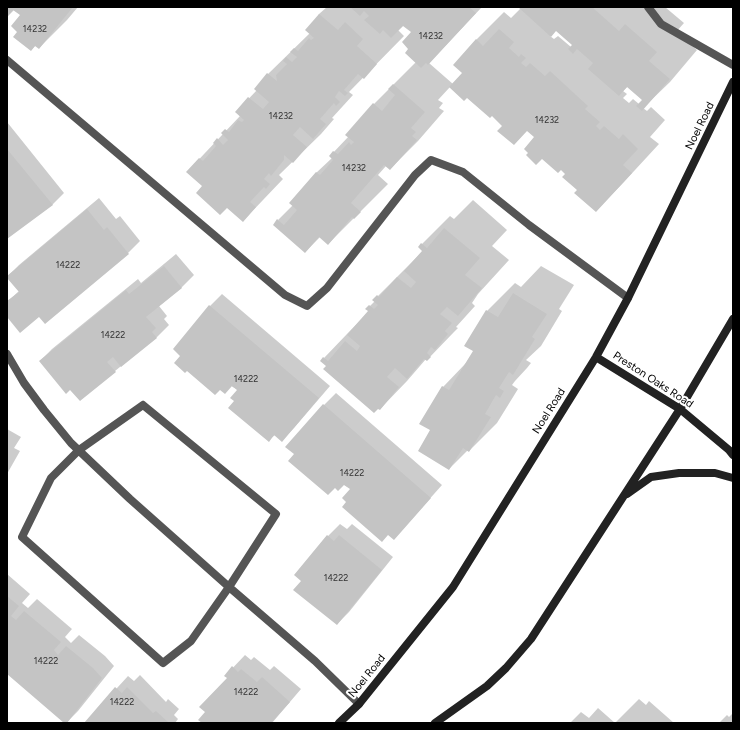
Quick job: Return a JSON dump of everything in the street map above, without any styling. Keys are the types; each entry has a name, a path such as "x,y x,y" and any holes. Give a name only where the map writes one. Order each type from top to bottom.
{"street":[{"name":"Noel Road","path":"339,723 359,704 453,587 596,357 628,298 733,82"},
{"path":"435,723 487,686 506,668 531,639 680,409 733,319"},
{"name":"Preston Oaks Road","path":"596,357 680,409 733,455"},
{"path":"623,497 651,477 686,473 715,473 733,478"}],"lane":[{"path":"648,7 661,24 733,65"},
{"path":"7,60 285,295 307,306 327,288 415,175 431,160 463,172 578,262 628,298"},
{"path":"7,354 24,384 71,443 130,499 315,661 359,704"},
{"path":"143,405 276,514 229,587 191,641 163,663 22,537 51,478 79,450 143,405"}],"building":[{"path":"7,7 73,7 39,49 35,46 31,51 13,37 17,32 11,26 20,15 13,10 7,17"},
{"path":"350,7 469,7 476,13 428,65 426,63 421,68 405,53 408,49 402,42 411,32 403,26 391,38 383,30 380,34 364,20 369,16 364,11 360,16"},
{"path":"518,7 592,7 619,31 625,24 657,52 649,61 670,79 642,111 636,106 642,100 627,87 619,96 588,69 593,63 577,49 573,54 568,49 572,45 556,31 551,37"},
{"path":"319,14 338,30 345,22 363,39 357,46 377,64 364,79 358,74 344,90 348,93 345,96 339,91 335,97 340,102 336,106 334,103 320,119 326,124 313,139 300,127 293,135 307,147 293,163 284,155 284,160 271,176 269,173 264,179 270,184 266,189 264,187 250,202 256,207 243,222 227,208 220,215 196,193 202,186 186,172 199,158 203,161 216,146 213,143 217,138 223,145 228,140 221,133 225,129 229,132 238,120 242,122 244,120 235,112 248,97 263,109 269,102 254,89 267,73 277,81 276,75 287,64 283,61 286,57 292,62 297,57 290,52 294,48 298,51 309,38 311,40 314,38 305,30"},
{"path":"499,29 514,42 509,48 519,57 521,54 526,58 521,63 526,67 530,63 545,76 550,71 588,106 585,109 600,122 596,126 600,130 604,126 619,139 623,134 638,149 623,165 632,173 596,212 574,193 577,190 562,177 565,174 561,170 558,173 542,159 536,165 526,155 528,153 524,149 534,137 527,131 514,145 497,131 502,126 492,116 490,118 467,98 464,101 449,87 462,73 453,65 476,39 483,46"},
{"path":"393,84 425,112 411,128 416,132 412,136 417,140 390,170 384,165 351,203 361,212 354,219 352,217 328,245 319,237 305,253 273,225 277,219 284,225 297,210 289,203 316,172 320,175 333,160 329,156 333,151 338,154 349,142 351,145 354,142 345,135 373,103 382,111 395,95 388,89"},
{"path":"7,149 53,205 7,239"},
{"path":"87,209 104,230 107,227 129,254 45,324 39,317 20,333 7,317 7,301 19,292 7,276"},
{"path":"444,228 480,258 465,275 482,288 458,316 447,307 440,314 452,323 445,331 448,334 435,350 431,347 427,353 431,357 427,361 424,359 407,379 395,368 387,377 399,387 380,410 378,409 374,413 323,369 326,366 320,361 323,357 328,361 345,341 357,351 360,346 347,335 368,311 365,309 369,305 374,309 378,305 372,300 377,295 379,297 397,277 411,288 416,282 404,271 422,251 418,247 421,243 427,248"},
{"path":"164,266 182,288 146,317 156,328 152,332 157,338 121,367 113,357 107,362 116,372 80,401 70,390 66,394 39,361 126,290 129,294"},
{"path":"513,293 547,314 532,337 535,339 513,375 509,372 499,388 504,391 500,398 496,395 485,414 491,417 469,452 463,448 449,470 418,451 430,430 419,424 442,386 449,390 473,351 464,346 486,310 498,317"},
{"path":"209,305 319,398 282,442 274,435 269,442 228,408 234,401 230,398 237,390 232,386 225,394 220,390 215,395 187,371 185,373 174,363 180,356 173,349"},
{"path":"323,404 431,498 394,540 388,535 382,542 342,507 346,502 342,498 350,489 344,485 338,491 335,488 328,495 288,461 294,454 285,447"},
{"path":"327,535 334,541 339,535 382,570 337,625 293,590 301,581 294,575"},
{"path":"7,596 19,606 11,616 16,620 24,611 61,642 54,650 58,655 66,646 93,668 102,678 67,723 64,723 7,674"},
{"path":"232,666 238,672 241,669 257,682 262,677 290,702 271,723 202,723 198,720 205,712 199,707 227,678 224,676"},
{"path":"115,687 122,693 127,687 153,713 156,711 168,722 84,723"}]}
